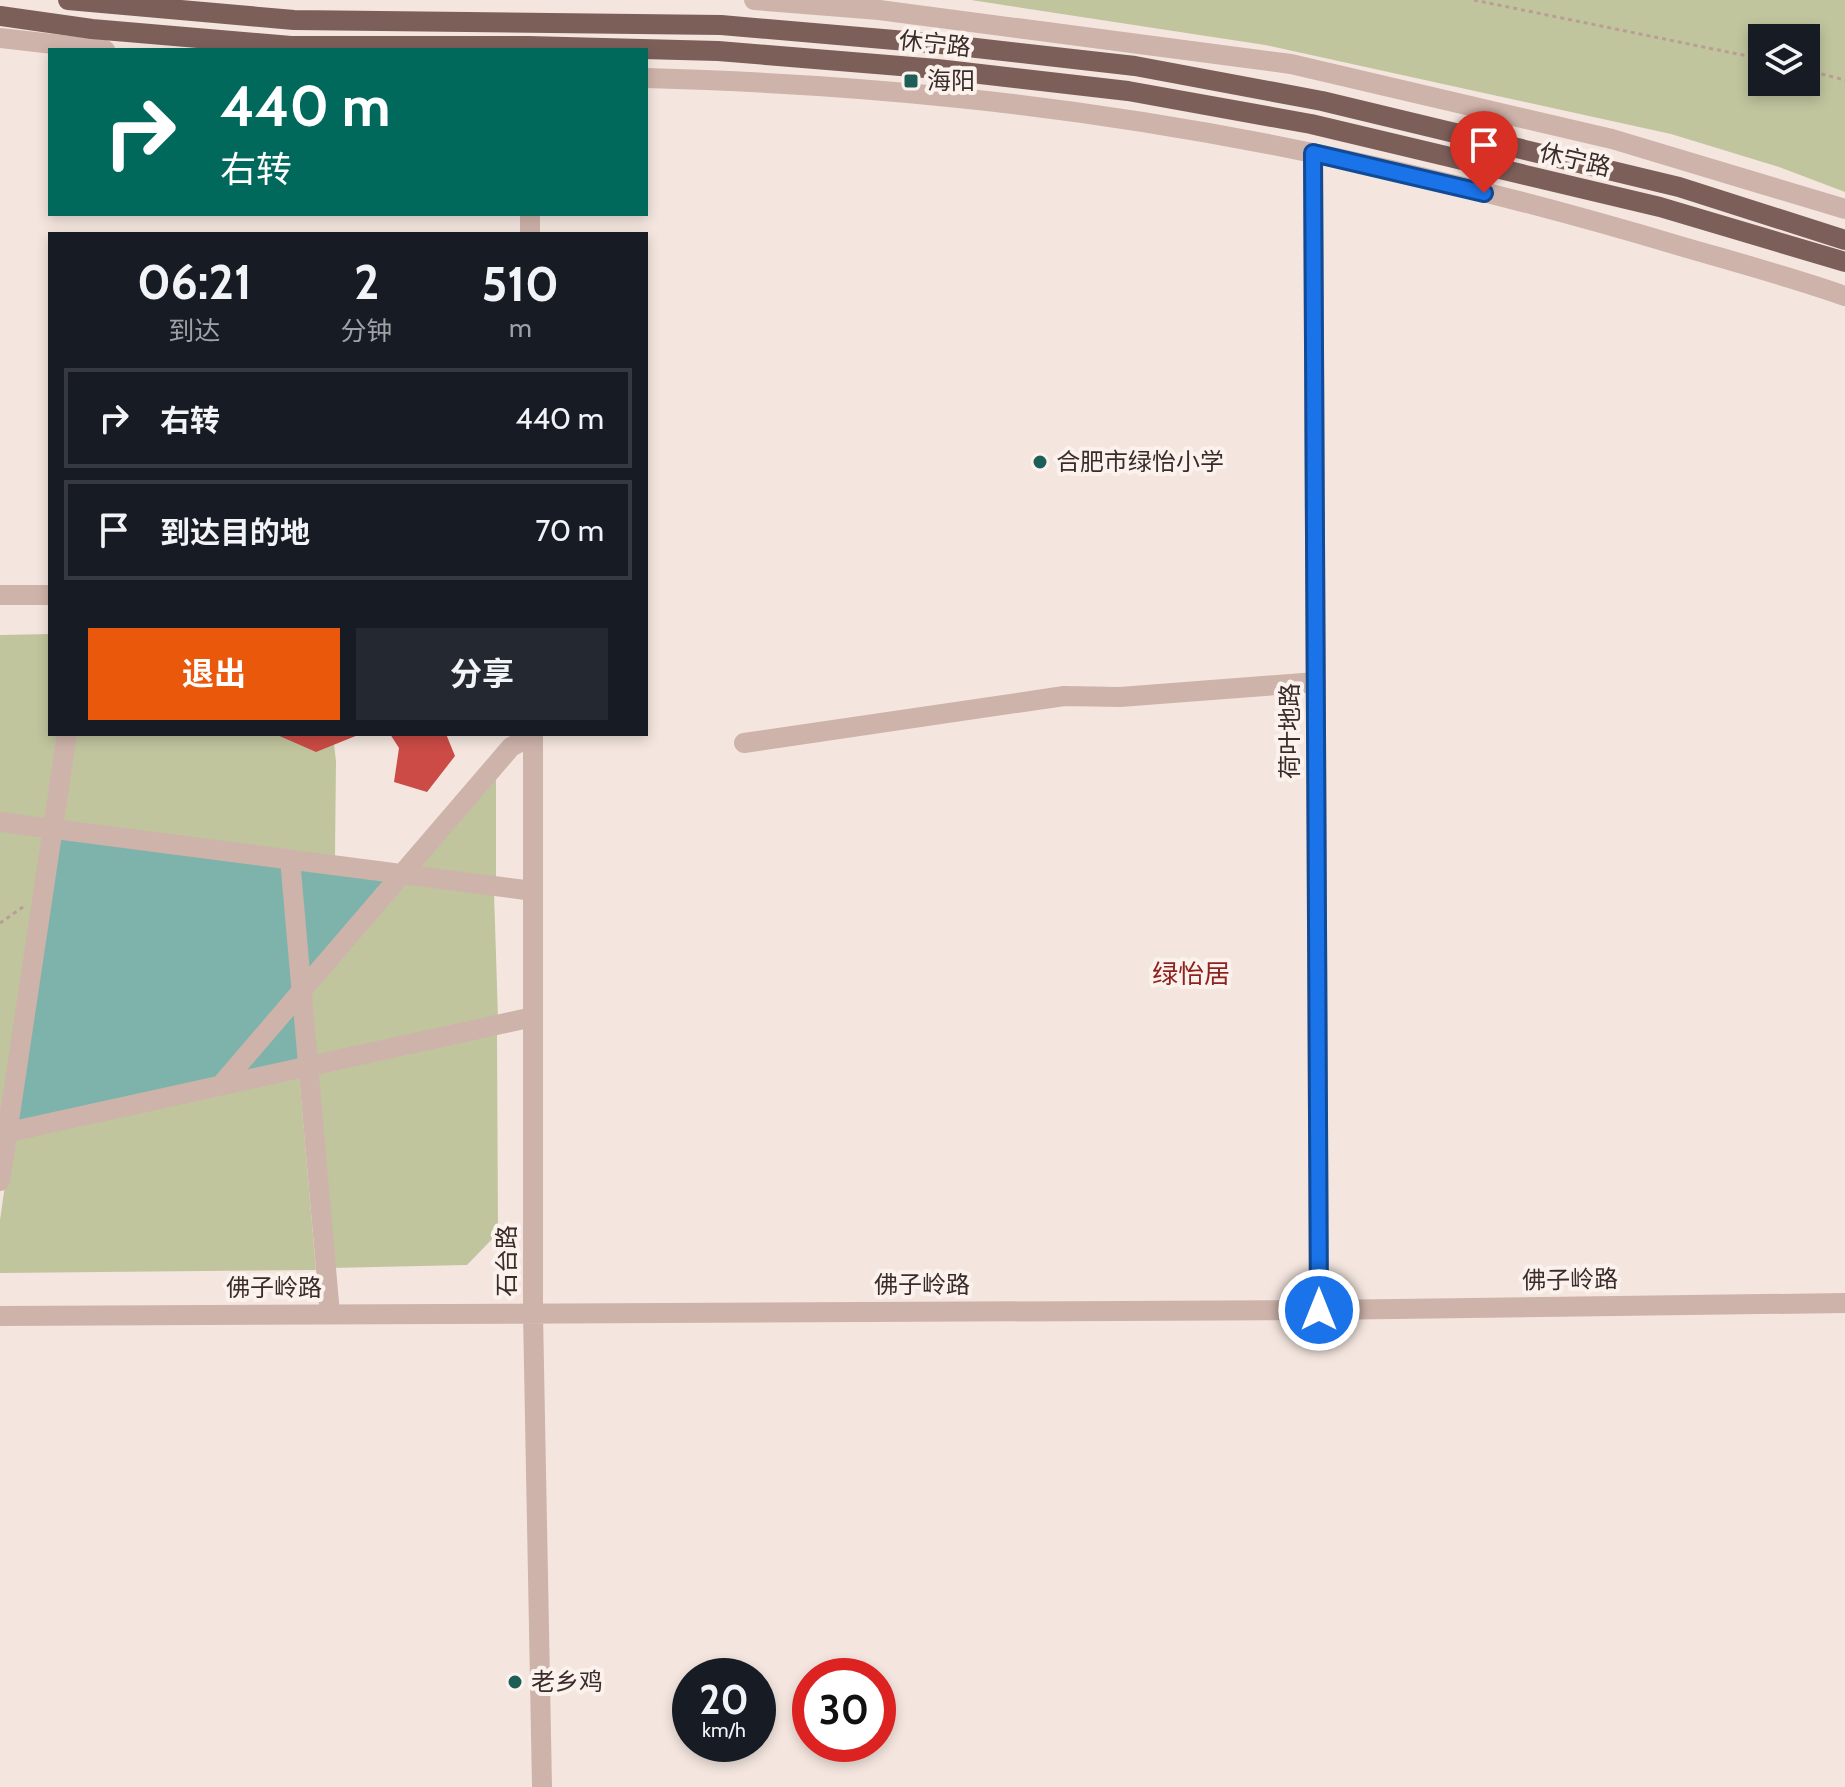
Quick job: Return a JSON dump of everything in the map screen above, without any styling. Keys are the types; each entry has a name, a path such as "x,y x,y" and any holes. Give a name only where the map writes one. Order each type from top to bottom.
{"main road":[{"name":"休宁路","path":"68,0 294,20 721,25 941,44 1135,66 1322,101 1679,187 1845,240"},
{"name":"休宁路","path":"0,16 92,29 291,46 528,48"},
{"name":"休宁路","path":"648,50 718,51 937,69 1128,91 1311,124 1660,207 1845,262"}],"street":[{"path":"754,0 879,10 1291,64 1612,139 1845,209"},
{"path":"528,48 530,21"},
{"path":"0,38 88,48"},
{"path":"648,78 765,82 960,98 1163,126 1313,153 1569,213 1845,296"},
{"name":"荷叶地路","path":"1313,153 1319,1310"},
{"path":"0,595 48,595"},
{"path":"744,743 1064,696 1120,697 1316,682"},
{"path":"0,1181 4,1133 67,736"},
{"path":"221,1085 511,747 530,736"},
{"name":"石台路","path":"533,736 533,1313 542,1787"},
{"path":"0,822 533,891"},
{"path":"290,859 330,1314"},
{"path":"4,1133 533,1017"},
{"name":"佛子岭路","path":"0,1316 1319,1310 1845,1303"}],"path":[{"path":"1474,0 1748,56"},
{"path":"1820,74 1845,80"},
{"path":"0,923 23,907"}],"green space":[{"path":"971,0 1845,0 1845,192 1779,167 1671,134 1265,45"},
{"path":"48,634 48,736 60,736 46,821 0,815 0,635"},
{"path":"75,736 299,736 334,744 335,857 62,822"},
{"path":"496,775 496,879 416,867"},
{"path":"0,829 44,835 0,1125"},
{"path":"403,879 494,892 498,1018 312,1058 307,990"},
{"path":"497,1031 498,1233 467,1265 330,1268 313,1072"},
{"path":"299,1074 316,1270 0,1273 0,1220 12,1136"}],"water":[{"path":"58,837 283,865 299,1062 16,1125"},
{"path":"297,866 397,877 306,982"}],"building":[{"path":"280,736 356,736 316,752"},
{"path":"391,736 447,736 455,756 427,792 394,782 399,748"}],"place":[{"name":"海阳","path":"911,81"},
{"name":"合肥市绿怡小学","path":"1040,462"},
{"name":"老乡鸡","path":"515,1682"}],"district":[{"name":"绿怡居","path":"1191,974"}],"route":[{"path":"1319,1310 1313,153 1484,193"}]}
